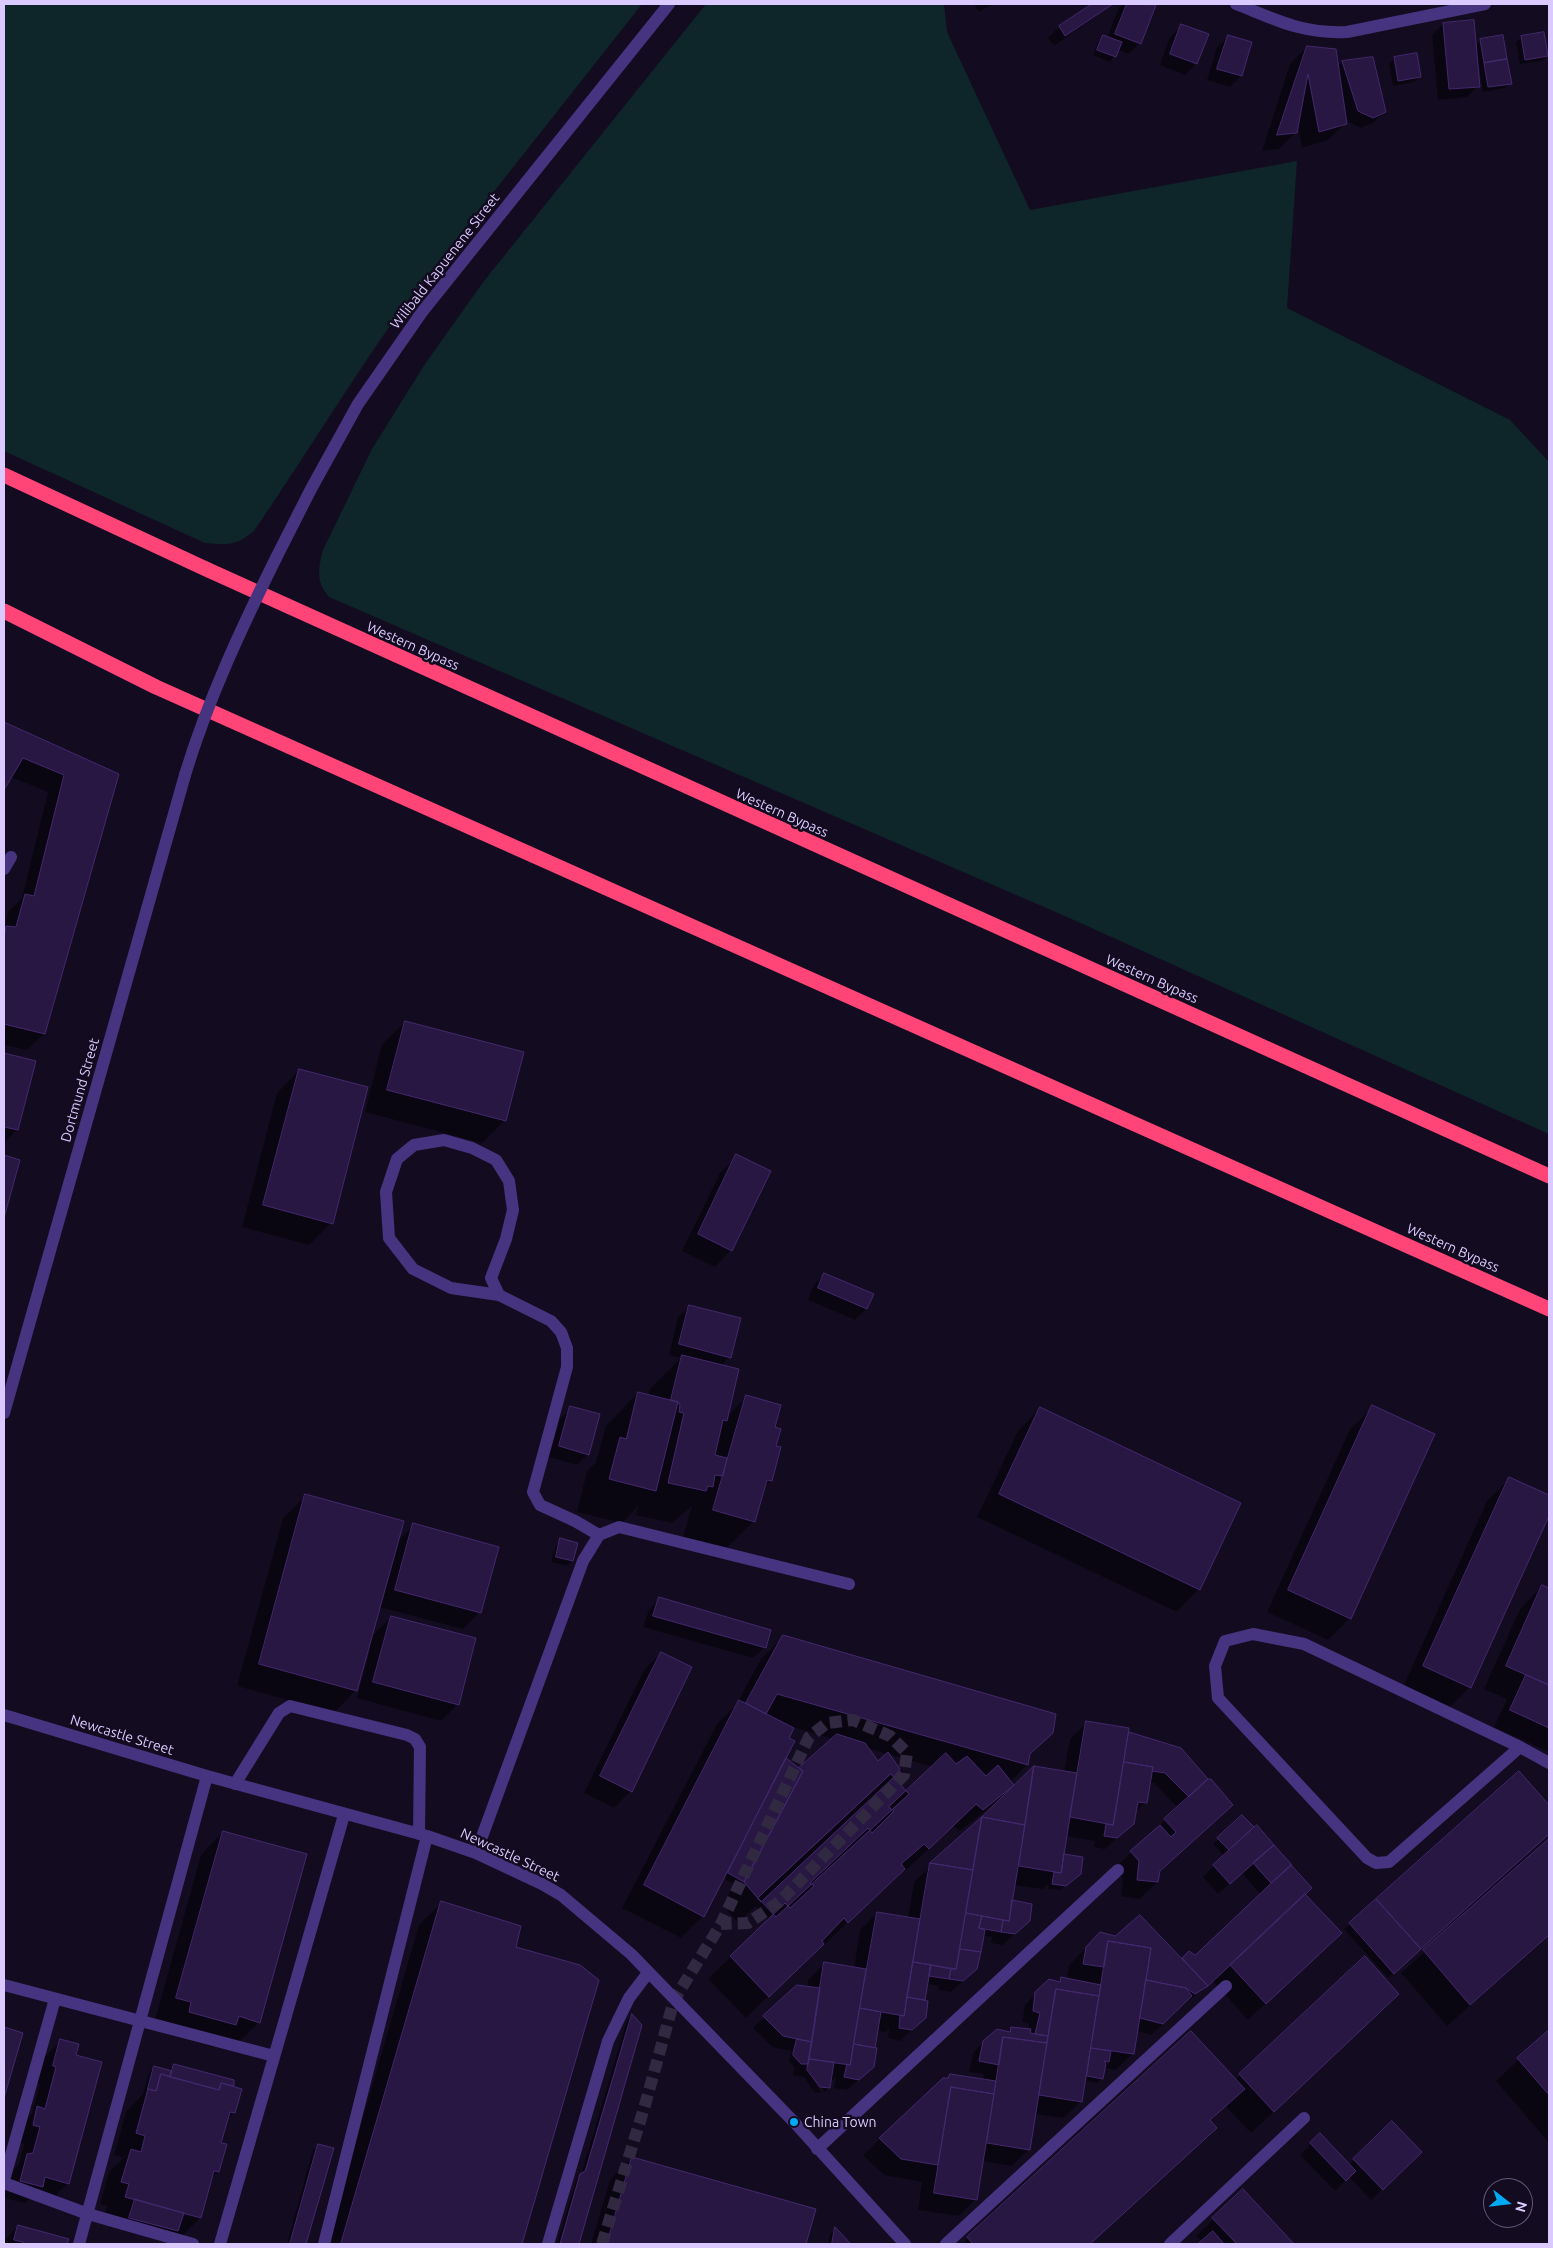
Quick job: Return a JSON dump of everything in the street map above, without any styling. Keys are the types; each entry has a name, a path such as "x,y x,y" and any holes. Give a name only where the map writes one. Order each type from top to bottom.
{"highway":[{"name":"Western Bypass","path":"4,475 214,573 1549,1176"},
{"name":"Western Bypass","path":"4,611 165,691 1549,1309"}],"street":[{"name":"Wilibald Kapuenene Street","path":"185,775 199,729 231,649 311,489 358,404 422,312 669,4"},
{"path":"1236,4 1295,27 1315,32 1331,33 1347,32 1485,4"},
{"name":"Dortmund Street","path":"4,1413 185,775"},
{"path":"4,869 11,857"},
{"path":"499,1295 492,1278 506,1239 513,1210 509,1181 496,1160 472,1148 444,1140 414,1145 397,1159 386,1192 389,1238 413,1269 451,1288 499,1295 551,1320 562,1332 567,1348 567,1367 534,1492 540,1505 575,1521 599,1535"},
{"path":"476,1853 583,1561 599,1535 620,1527 849,1584"},
{"path":"1520,1747 1389,1862 1376,1863 1366,1858 1218,1698 1215,1666 1225,1641 1253,1634 1304,1644 1520,1747 1549,1764"},
{"path":"235,1784 279,1713 290,1706 407,1735 415,1739 420,1748 423,1835 324,2244"},
{"name":"Newcastle Street","path":"4,1715 207,1776 344,1815 423,1835 476,1853 561,1895 631,1954 794,2122 905,2244"},
{"path":"79,2244 207,1776"},
{"path":"220,2244 344,1815"},
{"path":"817,2149 1118,1870"},
{"path":"548,2244 608,2041 629,1998 648,1973"},
{"path":"4,1985 274,2056"},
{"path":"946,2244 1226,1986"},
{"path":"55,1998 4,2181 88,2214 194,2244"},
{"path":"1170,2244 1304,2118"}],"green space":[{"path":"4,4 642,4 406,303 254,531 237,542 220,544 205,543 4,451"},
{"path":"706,4 944,4 947,32 1030,210 1297,161 1287,308 1510,420 1549,462 1549,1134 1067,917 329,597 322,586 319,575 323,550 372,449 425,364 484,281"}],"building":[{"path":"1092,4 1113,4 1065,36 1059,26"},
{"path":"1127,4 1156,5 1141,44 1115,34"},
{"path":"1474,20 1480,87 1449,89 1443,23"},
{"path":"1181,24 1209,34 1197,64 1170,54"},
{"path":"1544,32 1548,56 1525,60 1521,36"},
{"path":"1103,35 1122,42 1116,57 1097,50"},
{"path":"1228,35 1252,42 1242,76 1217,69"},
{"path":"1503,35 1507,59 1484,63 1480,39"},
{"path":"1307,46 1336,49 1347,124 1319,132 1308,74 1297,133 1277,135"},
{"path":"1417,53 1421,77 1398,81 1394,57"},
{"path":"1373,57 1386,112 1373,118 1358,111 1342,61"},
{"path":"1507,59 1512,84 1488,87 1484,63"},
{"path":"4,722 119,774 45,1034 4,1024 4,937 6,926 16,927 25,894 34,896 64,775 23,758 4,790"},
{"path":"405,1021 524,1052 506,1121 387,1090"},
{"path":"4,1053 36,1061 18,1130 4,1127"},
{"path":"299,1069 368,1087 333,1224 263,1205"},
{"path":"736,1154 771,1171 732,1251 698,1234"},
{"path":"4,1155 20,1160 4,1218"},
{"path":"824,1273 874,1294 867,1309 818,1288"},
{"path":"689,1305 741,1318 731,1358 679,1344"},
{"path":"682,1355 739,1369 727,1421 723,1420 715,1455 727,1458 723,1476 715,1475 713,1487 708,1486 706,1491 668,1483 684,1413 679,1412 680,1405 678,1402 671,1400"},
{"path":"638,1392 678,1402 656,1491 609,1479 620,1437 626,1439"},
{"path":"746,1395 781,1405 775,1427 781,1429 776,1446 781,1447 772,1481 767,1480 755,1522 713,1510"},
{"path":"1372,1405 1435,1434 1351,1619 1288,1590"},
{"path":"570,1406 600,1414 589,1455 559,1446"},
{"path":"1040,1407 1241,1503 1200,1590 999,1494"},
{"path":"1509,1477 1549,1495 1549,1516 1471,1688 1423,1666"},
{"path":"305,1494 404,1521 357,1691 259,1664"},
{"path":"413,1523 499,1547 481,1613 395,1590"},
{"path":"560,1538 578,1543 573,1561 556,1557"},
{"path":"1542,1585 1549,1588 1549,1685 1506,1666"},
{"path":"659,1597 771,1630 766,1648 653,1616"},
{"path":"391,1616 476,1638 459,1705 373,1682"},
{"path":"783,1635 1056,1714 1053,1733 1030,1754 1028,1765 777,1694 766,1714 746,1703"},
{"path":"661,1652 692,1667 632,1792 600,1776"},
{"path":"1526,1675 1549,1685 1549,1728 1510,1710"},
{"path":"739,1700 794,1728 789,1738 795,1741 704,1917 644,1885"},
{"path":"1086,1721 1129,1728 1113,1825 1070,1817"},
{"path":"1129,1732 1181,1748 1208,1779 1189,1797 1165,1773 1152,1771 1153,1767 1124,1762"},
{"path":"837,1734 865,1743 878,1761 888,1752 900,1769 894,1777 761,1902 744,1882 803,1771 799,1768"},
{"path":"946,1753 956,1764 967,1756 986,1776 998,1765 1014,1785 983,1810 976,1804 929,1849 924,1844 901,1864 905,1869 848,1923 844,1918 822,1941 824,1944 769,1997 730,1956 785,1903 790,1908 814,1886 810,1883 868,1828 872,1833 894,1811 889,1807"},
{"path":"786,1758 803,1771 744,1882 728,1873"},
{"path":"1124,1762 1153,1767 1147,1803 1138,1802 1134,1824 1117,1838 1104,1836 1106,1824 1113,1825"},
{"path":"1034,1766 1077,1773 1061,1873 1019,1866"},
{"path":"1034,1766 1025,1825 982,1817"},
{"path":"1519,1771 1549,1805 1549,1834 1421,1949 1376,1899"},
{"path":"891,1774 909,1794 776,1917 758,1898"},
{"path":"1208,1779 1211,1779 1233,1805 1160,1871 1158,1882 1137,1880 1139,1861 1130,1851 1160,1825 1171,1837 1176,1832 1164,1819"},
{"path":"1242,1815 1254,1827 1229,1850 1217,1838"},
{"path":"982,1817 1025,1825 1009,1921 966,1913"},
{"path":"982,1817 973,1870 930,1863"},
{"path":"1257,1825 1274,1845 1230,1884 1213,1865"},
{"path":"223,1831 307,1854 260,2023 239,2016 236,2025 189,2012 191,2002 176,1998"},
{"path":"1549,1839 1549,1935 1470,2005 1423,1950"},
{"path":"1274,1845 1292,1865 1271,1883 1253,1863"},
{"path":"1064,1854 1083,1857 1081,1874 1066,1886 1052,1884 1054,1872 1061,1873"},
{"path":"930,1863 973,1870 956,1969 913,1962"},
{"path":"1291,1865 1312,1888 1208,1986 1182,1958 1189,1951 1195,1955"},
{"path":"1305,1894 1342,1933 1266,2004 1230,1965"},
{"path":"1376,1899 1421,1949 1394,1974 1349,1923"},
{"path":"1012,1900 1032,1904 1030,1921 1015,1934 1001,1932 1003,1920 1009,1921"},
{"path":"441,1901 521,1926 516,1947 580,1965 599,1980 522,2244 341,2244"},
{"path":"877,1912 920,1919 904,2016 860,2008"},
{"path":"966,1913 982,1916 979,1928 985,1930 981,1952 960,1949"},
{"path":"1140,1915 1208,1986 1195,1994 1186,1988 1146,1980 1151,1948 1108,1941 1104,1967 1083,1964 1086,1947 1100,1932 1115,1936"},
{"path":"982,1916 1003,1920 1001,1932 979,1928"},
{"path":"1108,1941 1151,1948 1134,2054 1091,2048"},
{"path":"960,1949 981,1952 977,1969 963,1981 949,1979 951,1969 956,1969"},
{"path":"1365,1956 1399,1994 1274,2112 1239,2074"},
{"path":"824,1962 866,1969 850,2065 809,2059"},
{"path":"913,1962 931,1965 925,2000 907,1997"},
{"path":"931,1965 951,1969 949,1979 929,1976"},
{"path":"1061,1977 1101,1985 1099,1996 1056,1989 1048,2036 1035,2034 1040,2013 1033,2011 1035,1992 1049,1979 1060,1982"},
{"path":"1146,1980 1186,1988 1192,1996 1163,2024 1140,2018"},
{"path":"797,1985 820,1988 812,2042 783,2036 763,2016"},
{"path":"1056,1989 1099,1996 1082,2102 1039,2095"},
{"path":"907,1997 928,2001 926,2018 912,2030 899,2028 900,2015 904,2016"},
{"path":"860,2008 881,2012 875,2048 854,2044"},
{"path":"632,2014 642,2025 579,2244 560,2244 580,2174 585,2171"},
{"path":"4,2027 23,2033 4,2098"},
{"path":"1011,2027 1031,2029 1030,2033 1048,2036 1047,2043 1003,2037 999,2065 979,2061 983,2041 997,2029 1010,2032"},
{"path":"1549,2030 1549,2095 1517,2058"},
{"path":"1191,2031 1245,2089 1210,2120 1217,2128 1090,2244 973,2244 967,2237"},
{"path":"1003,2037 1047,2043 1030,2150 987,2143"},
{"path":"60,2039 79,2044 76,2055 102,2062 69,2184 45,2177 43,2187 20,2181 27,2154 33,2153 40,2127 33,2125 37,2106 45,2109 56,2067 53,2066"},
{"path":"797,2039 812,2042 808,2064 801,2064 793,2055"},
{"path":"854,2044 877,2048 874,2067 859,2080 844,2077 847,2064 850,2065"},
{"path":"1091,2048 1111,2051 1109,2062 1104,2061 1106,2064 1103,2079 1087,2076"},
{"path":"809,2059 834,2062 830,2088 820,2087 807,2070"},
{"path":"174,2064 234,2080 234,2086 221,2083 219,2090 170,2077"},
{"path":"154,2066 172,2071 170,2077 161,2074 156,2091 148,2089"},
{"path":"161,2074 219,2090 221,2083 242,2089 235,2113 230,2112 221,2143 227,2144 219,2172 214,2171 201,2218 125,2197 129,2184 121,2182 131,2149 141,2152 145,2136 136,2133 148,2089 156,2091"},
{"path":"950,2074 996,2081 994,2094 951,2087 938,2165 901,2159 879,2138 943,2078 948,2078"},
{"path":"951,2087 994,2094 977,2200 934,2193"},
{"path":"1392,2121 1422,2152 1383,2190 1353,2159"},
{"path":"1320,2133 1356,2171 1346,2181 1310,2143"},
{"path":"318,2144 334,2148 306,2244 290,2244"},
{"path":"632,2157 816,2209 806,2244 607,2244"},
{"path":"1243,2189 1294,2244 1237,2244 1212,2218"},
{"path":"135,2199 184,2213 178,2231 129,2218"},
{"path":"18,2225 69,2239 67,2244 23,2244 23,2242 14,2240"},
{"path":"835,2227 851,2244 832,2244"},
{"path":"1213,2231 1224,2244 1198,2244"}],"tunnel":[{"path":"602,2244 645,2105 674,2000 721,1924 809,1737 827,1723 853,1720 890,1736 907,1753 904,1775 779,1902 748,1923 721,1924"}],"place":[{"name":"China Town","path":"794,2122"}]}
